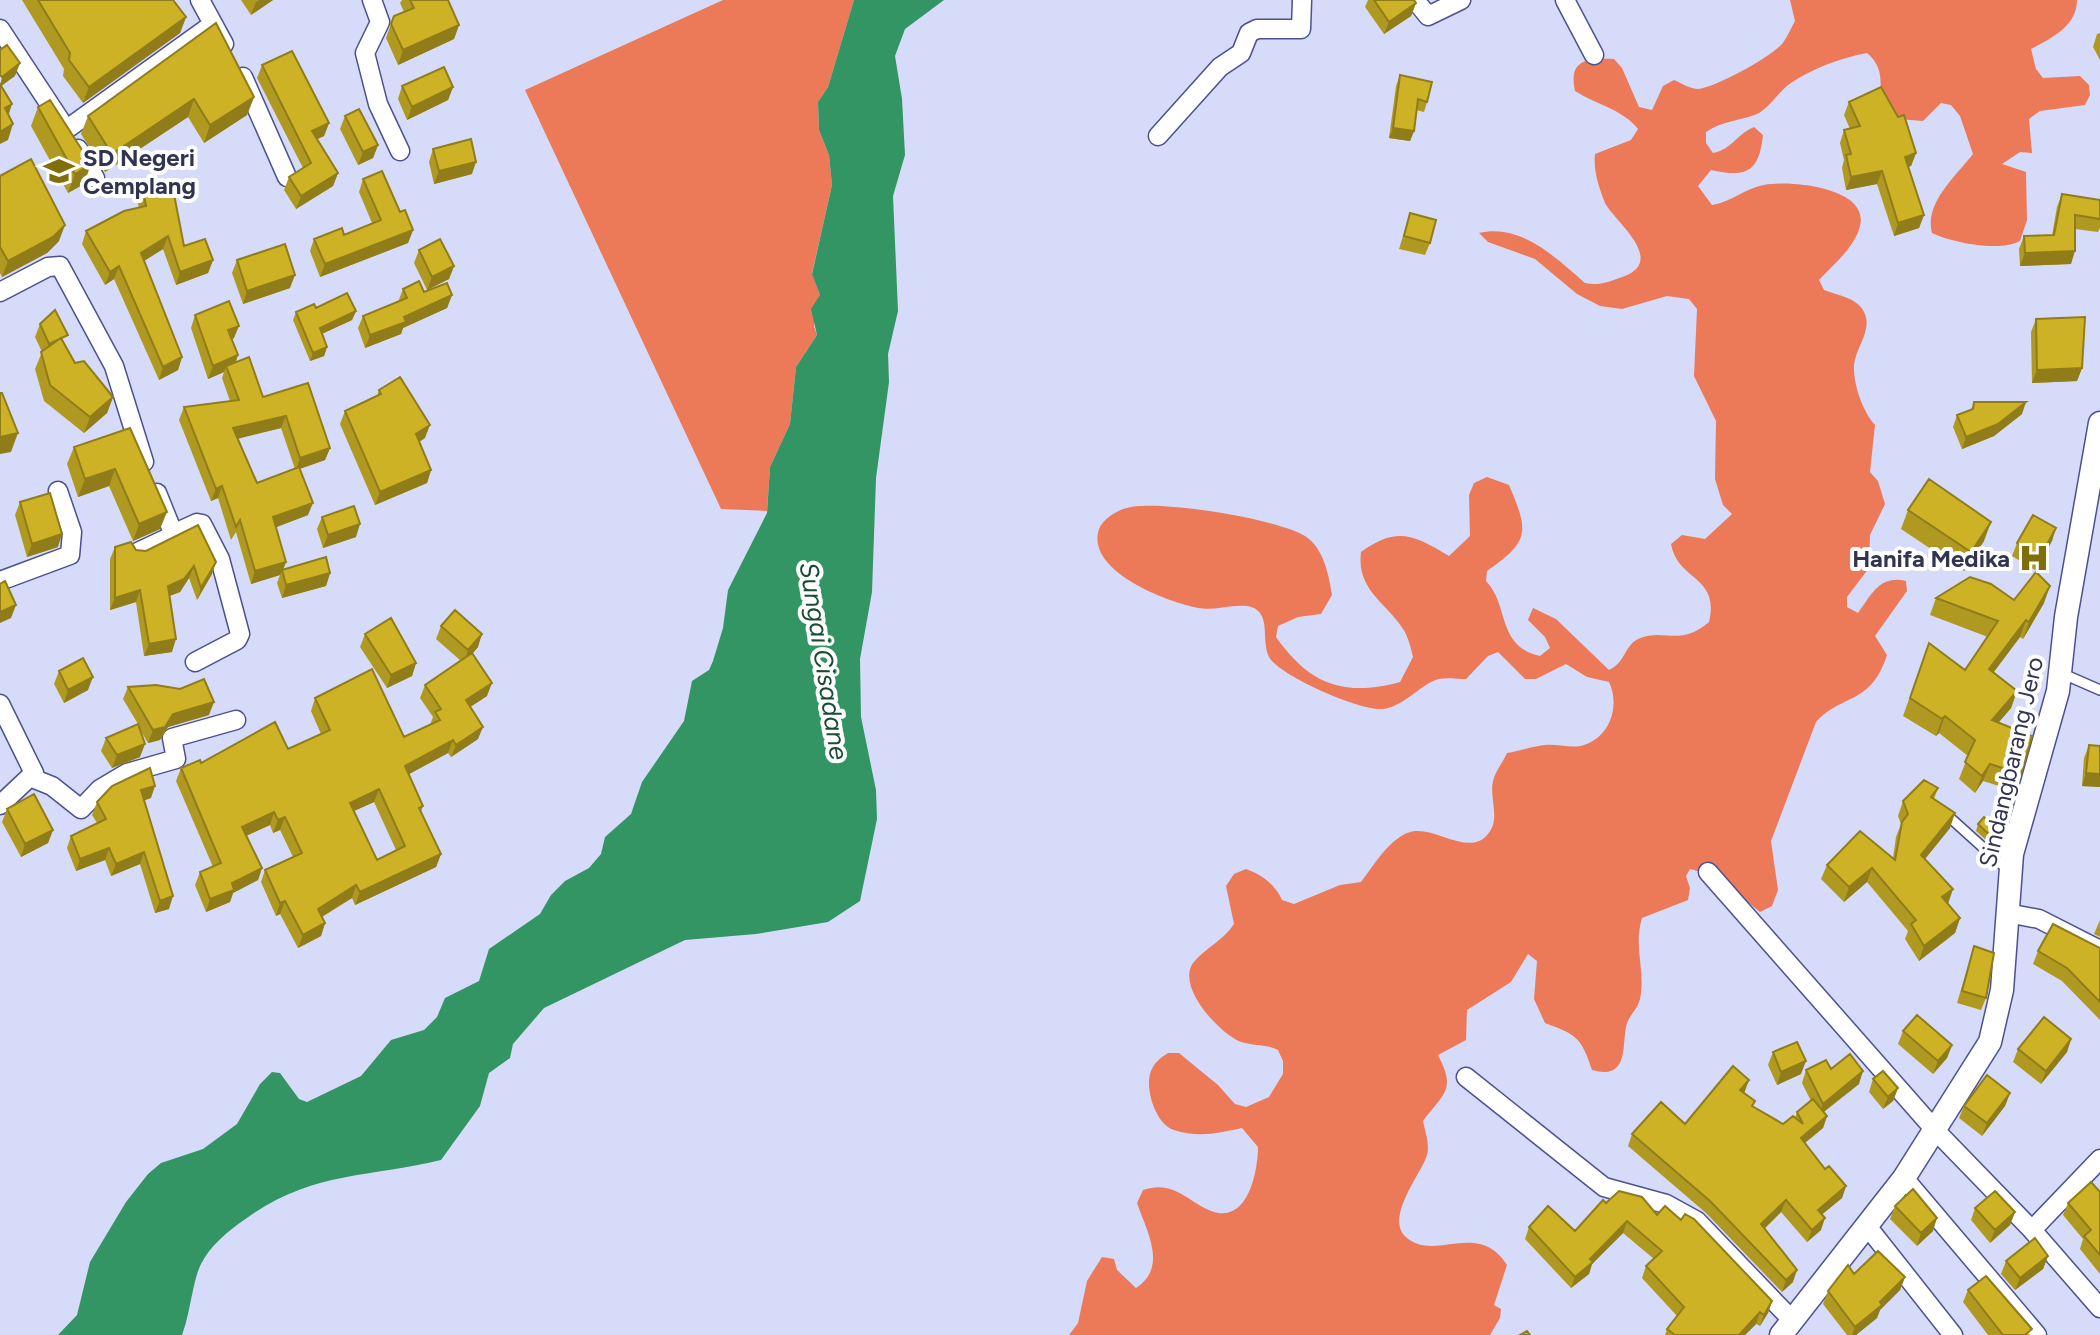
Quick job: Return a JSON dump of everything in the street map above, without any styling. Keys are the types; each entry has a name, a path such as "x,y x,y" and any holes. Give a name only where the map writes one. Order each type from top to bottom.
{"street":[{"path":"200,0 247,85 287,177"},
{"path":"372,0 380,22 365,53 378,104 400,151"},
{"path":"1158,136 1220,67 1241,53 1249,33 1257,29 1301,29 1302,0"},
{"path":"1415,0 1428,16 1461,0"},
{"path":"1565,0 1594,55"},
{"path":"67,129 213,24"},
{"path":"0,29 67,129 95,178"},
{"path":"0,292 48,267 60,266 114,366 136,444 175,533"},
{"name":"Sindangbarang Jero","path":"1786,1327 1904,1178 1990,1042 2002,990 2017,829 2061,673 2066,617 2100,423"},
{"path":"0,581 70,555 72,532 58,491"},
{"path":"138,552 173,537 175,533 202,524 220,559 240,634 237,640 195,662"},
{"path":"0,704 33,769 32,778 0,805"},
{"path":"32,778 52,786 81,809 100,789 127,773 176,759 172,738 236,720"},
{"path":"1708,872 1935,1130 2097,1301"},
{"path":"2007,913 2039,919 2100,950"},
{"path":"1466,1077 1604,1187 1675,1207 1697,1221 1786,1327"},
{"path":"2032,1230 2100,1159"},
{"path":"1904,1178 2037,1335"},
{"path":"1867,1226 1953,1335"}],"lane":[{"path":"2061,673 2100,690"},
{"path":"1947,815 2011,872"}],"shaded area":[{"path":"723,0 854,0 828,87 818,102 819,130 829,155 832,185 812,273 820,295 814,326 817,335 796,367 790,424 770,467 767,511 721,509 525,90"},
{"path":"1790,0 2077,0 2068,24 2055,36 2031,49 2036,69 2043,78 2080,76 2089,85 2090,95 2085,105 2040,111 2029,119 2032,153 2020,152 2002,164 2026,172 2027,220 2020,241 2001,246 1964,243 1932,233 1931,222 1937,201 1973,154 1960,116 1951,105 1941,103 1923,121 1898,119 1880,101 1881,80 1876,63 1867,53 1808,73 1787,86 1759,113 1706,132 1706,143 1713,153 1725,149 1754,127 1763,135 1758,157 1749,169 1734,173 1711,170 1698,186 1712,205 1757,187 1791,184 1808,185 1840,195 1853,202 1860,213 1860,226 1853,241 1819,280 1824,290 1859,305 1867,320 1854,372 1863,405 1875,425 1870,472 1878,481 1885,504 1870,535 1869,568 1847,597 1847,607 1858,613 1872,593 1890,581 1906,581 1907,591 1875,636 1887,655 1873,682 1865,691 1816,722 1771,841 1778,890 1772,906 1760,912 1716,876 1690,869 1686,876 1690,888 1688,900 1642,918 1639,939 1640,999 1627,1023 1621,1060 1612,1071 1592,1070 1585,1050 1576,1039 1545,1023 1534,999 1537,961 1528,954 1511,982 1467,1010 1466,1040 1438,1055 1446,1076 1446,1090 1423,1121 1427,1153 1399,1220 1406,1237 1417,1244 1483,1245 1507,1265 1494,1305 1501,1309 1500,1318 1490,1335 1069,1335 1078,1323 1087,1281 1102,1257 1114,1259 1117,1270 1136,1288 1146,1280 1153,1260 1150,1237 1137,1203 1143,1190 1171,1189 1202,1207 1224,1213 1242,1203 1253,1181 1258,1147 1242,1128 1200,1134 1174,1130 1157,1114 1149,1087 1152,1068 1168,1053 1179,1053 1218,1085 1235,1104 1246,1107 1269,1097 1283,1074 1283,1061 1278,1050 1241,1042 1222,1030 1203,1008 1190,984 1189,973 1193,963 1234,924 1226,886 1234,874 1246,869 1257,874 1272,885 1282,900 1294,904 1340,885 1361,882 1387,848 1407,833 1427,832 1460,842 1480,841 1494,822 1493,781 1507,753 1545,745 1580,746 1593,741 1607,727 1614,700 1609,682 1587,677 1566,664 1536,679 1525,679 1498,652 1488,656 1466,679 1435,680 1390,708 1358,705 1325,693 1273,662 1266,647 1264,622 1256,609 1241,606 1204,609 1184,605 1149,591 1116,571 1104,558 1098,544 1101,525 1123,509 1164,506 1245,517 1305,536 1321,555 1332,595 1321,614 1298,617 1278,626 1276,637 1315,676 1345,687 1362,688 1400,682 1413,657 1405,632 1363,577 1361,552 1385,539 1405,536 1449,556 1470,536 1469,495 1474,483 1487,477 1509,485 1520,514 1522,534 1518,543 1487,571 1486,581 1510,634 1516,644 1526,651 1540,656 1550,648 1545,637 1528,620 1533,608 1556,619 1609,670 1619,663 1638,639 1689,634 1709,622 1709,595 1681,566 1671,544 1682,535 1705,539 1732,514 1723,505 1715,479 1716,421 1694,376 1697,309 1689,299 1667,296 1622,309 1600,306 1577,294 1535,259 1488,242 1479,233 1494,231 1523,238 1550,254 1585,283 1608,282 1635,270 1640,261 1639,251 1605,203 1597,179 1595,154 1631,140 1638,129 1617,112 1575,91 1574,72 1588,60 1614,59 1622,68 1639,107 1652,110 1663,86 1674,80 1695,89 1706,87 1742,71 1776,50 1795,21"}],"water":[{"name":"Sungai Cisadane","path":"854,0 944,0 905,29 895,56 902,99 905,155 893,196 898,311 888,354 889,382 876,478 872,592 860,659 861,717 876,790 877,819 860,901 828,922 756,934 685,940 544,1008 513,1044 510,1058 489,1073 480,1106 441,1160 340,1178 292,1192 226,1234 201,1264 182,1335 58,1335 77,1315 90,1262 126,1202 148,1174 161,1163 203,1149 237,1124 260,1084 272,1072 280,1073 299,1099 307,1102 361,1076 391,1040 424,1030 437,1017 445,998 479,981 489,949 540,914 551,895 565,881 589,868 601,854 605,837 631,814 642,782 684,721 692,681 709,670 713,661 723,628 728,590 767,513 770,467 790,424 796,367 817,335 811,309 820,295 812,274 832,185 829,155 819,130 818,102 828,87"}],"building":[{"path":"38,0 173,0 186,17 89,87 69,60 70,53"},
{"path":"410,0 448,0 459,25 403,50 391,24 394,16 414,8"},
{"path":"1374,0 1414,0 1416,3 1389,22"},
{"path":"216,23 254,97 210,125 194,99 112,154 88,116"},
{"path":"7,45 20,63 2,77 0,50"},
{"path":"292,51 329,123 312,131 338,173 301,196 289,177 311,163 262,65"},
{"path":"444,67 453,87 412,107 402,86"},
{"path":"1400,75 1432,82 1427,102 1418,99 1414,131 1393,128"},
{"path":"0,84 12,104 5,108 13,124 0,132"},
{"path":"1881,87 1898,117 1904,115 1916,153 1905,157 1924,215 1898,223 1882,171 1851,177 1846,155 1851,154 1844,130 1860,126 1849,102"},
{"path":"50,100 91,164 75,174 38,107"},
{"path":"359,109 378,145 363,152 345,116"},
{"path":"471,139 476,162 439,171 433,149"},
{"path":"31,159 65,225 53,237 8,261 0,247 0,176"},
{"path":"382,171 400,212 405,210 413,230 325,264 314,239 342,228 344,235 381,220 363,179"},
{"path":"172,184 184,246 205,239 213,260 180,272 168,236 141,253 182,357 163,367 119,266 110,272 86,231 124,211 146,206 143,190"},
{"path":"2062,194 2100,200 2100,219 2075,215 2075,251 2025,253 2024,236 2054,235"},
{"path":"1410,213 1436,220 1430,243 1404,236"},
{"path":"440,239 454,266 432,277 419,250"},
{"path":"285,244 295,275 247,291 237,260"},
{"path":"419,281 424,292 447,283 452,295 404,317 406,322 370,335 363,316 407,298 403,289"},
{"path":"347,293 356,311 320,328 327,347 313,353 296,312 314,304 316,308"},
{"path":"229,301 239,326 228,330 238,355 213,366 195,315"},
{"path":"55,310 68,335 49,344 40,324"},
{"path":"2085,317 2082,368 2037,370 2036,319"},
{"path":"61,338 75,363 84,361 113,397 90,417 50,385 41,352"},
{"path":"249,357 263,397 308,383 330,448 300,458 286,416 233,428 257,483 299,467 313,503 273,517 286,562 255,571 240,520 236,527 222,486 216,489 184,407 239,400 226,366"},
{"path":"400,377 430,425 416,434 431,470 380,492 345,411 381,394 379,390"},
{"path":"0,393 18,433 0,437"},
{"path":"1974,402 2026,402 1998,424 1966,437 1957,415 1973,409"},
{"path":"130,428 167,512 139,524 115,469 85,479 74,447"},
{"path":"1929,479 1991,522 1971,552 1908,510"},
{"path":"50,493 62,534 32,544 20,502"},
{"path":"354,506 360,524 328,535 322,517"},
{"path":"2033,515 2056,528 2040,557 2017,543"},
{"path":"198,525 216,562 201,588 194,566 184,579 168,586 176,639 149,644 140,590 115,598 115,547 131,542 136,550 146,551"},
{"path":"326,557 330,573 286,585 282,570"},
{"path":"2036,572 2050,586 2029,622 2026,620 1989,669 2017,691 1992,720 2032,736 2021,774 1990,764 1982,776 1965,762 1975,740 1945,716 1942,719 1910,698 1929,643 1965,670 1998,621 1936,598 1970,577 1991,584 2014,600"},
{"path":"5,581 16,605 0,612 0,584"},
{"path":"455,610 482,634 468,650 441,626"},
{"path":"391,618 416,663 391,675 365,634"},
{"path":"472,653 492,683 466,700 483,727 456,745 453,740 405,766 423,806 419,808 441,854 360,892 356,885 318,909 325,923 303,935 285,901 280,903 265,870 302,853 285,817 278,820 274,812 242,827 262,868 232,883 234,890 210,899 200,872 221,863 181,768 200,760 201,763 275,722 288,749 330,730 315,698 372,669 404,737 440,720 435,712 441,709 425,685","holes":["379,789 405,846 377,860 350,803"]},
{"path":"83,658 93,677 68,690 59,671"},
{"path":"204,679 214,702 173,714 165,727 153,730 128,687 156,685 180,689"},
{"path":"138,724 145,744 117,755 106,738"},
{"path":"2089,745 2100,746 2100,774 2086,773"},
{"path":"150,768 155,786 141,790 173,896 160,901 144,852 116,864 109,848 80,859 71,836 106,819 97,802 112,786"},
{"path":"1924,780 1938,788 1931,797 1955,813 1921,855 1953,889 1942,897 1960,918 1924,946 1911,924 1916,920 1872,868 1849,887 1827,865 1860,831 1895,860 1902,822 1908,814 1903,801"},
{"path":"34,794 53,830 25,844 7,809"},
{"path":"1984,817 2004,832 1999,844 1978,824"},
{"path":"2053,924 2100,948 2100,1002 2067,968 2038,951"},
{"path":"1974,946 1994,953 1986,998 1962,991"},
{"path":"1917,1015 1952,1045 1938,1061 1903,1031"},
{"path":"2044,1017 2071,1039 2046,1071 2018,1049"},
{"path":"1797,1042 1806,1061 1781,1072 1773,1052"},
{"path":"1850,1054 1863,1071 1823,1104 1806,1070 1826,1060 1831,1069"},
{"path":"1733,1066 1749,1080 1740,1090 1755,1101 1752,1106 1783,1124 1793,1116 1803,1124 1797,1112 1813,1099 1827,1116 1801,1138 1825,1169 1829,1166 1846,1186 1818,1210 1825,1218 1812,1230 1786,1200 1761,1224 1797,1270 1786,1280 1710,1201 1632,1134 1661,1102 1685,1124"},
{"path":"1883,1071 1898,1088 1888,1097 1873,1079"},
{"path":"1987,1075 2010,1093 1987,1123 1964,1106"},
{"path":"2091,1182 2100,1192 2100,1255 2084,1236 2091,1230 2068,1203"},
{"path":"1913,1189 1937,1218 1921,1233 1895,1206"},
{"path":"1619,1191 1642,1197 1657,1215 1665,1206 1681,1220 1685,1214 1694,1219 1772,1301 1764,1315 1760,1312 1739,1335 1675,1335 1667,1329 1684,1307 1646,1266 1662,1251 1627,1221 1590,1259 1593,1262 1575,1277 1529,1227 1548,1206 1575,1231 1603,1200 1606,1203"},
{"path":"1995,1191 2015,1212 1995,1230 1975,1208"},
{"path":"2035,1238 2048,1256 2020,1278 2006,1261"},
{"path":"1878,1251 1905,1277 1880,1302 1882,1305 1855,1327 1828,1291 1848,1265 1854,1274"},
{"path":"1986,1276 2032,1329 2025,1335 2003,1335 1968,1290"}],"place":[{"name":"SD Negeri Cemplang","path":"59,171"},
{"name":"Hanifa Medika","path":"2034,558"}]}
